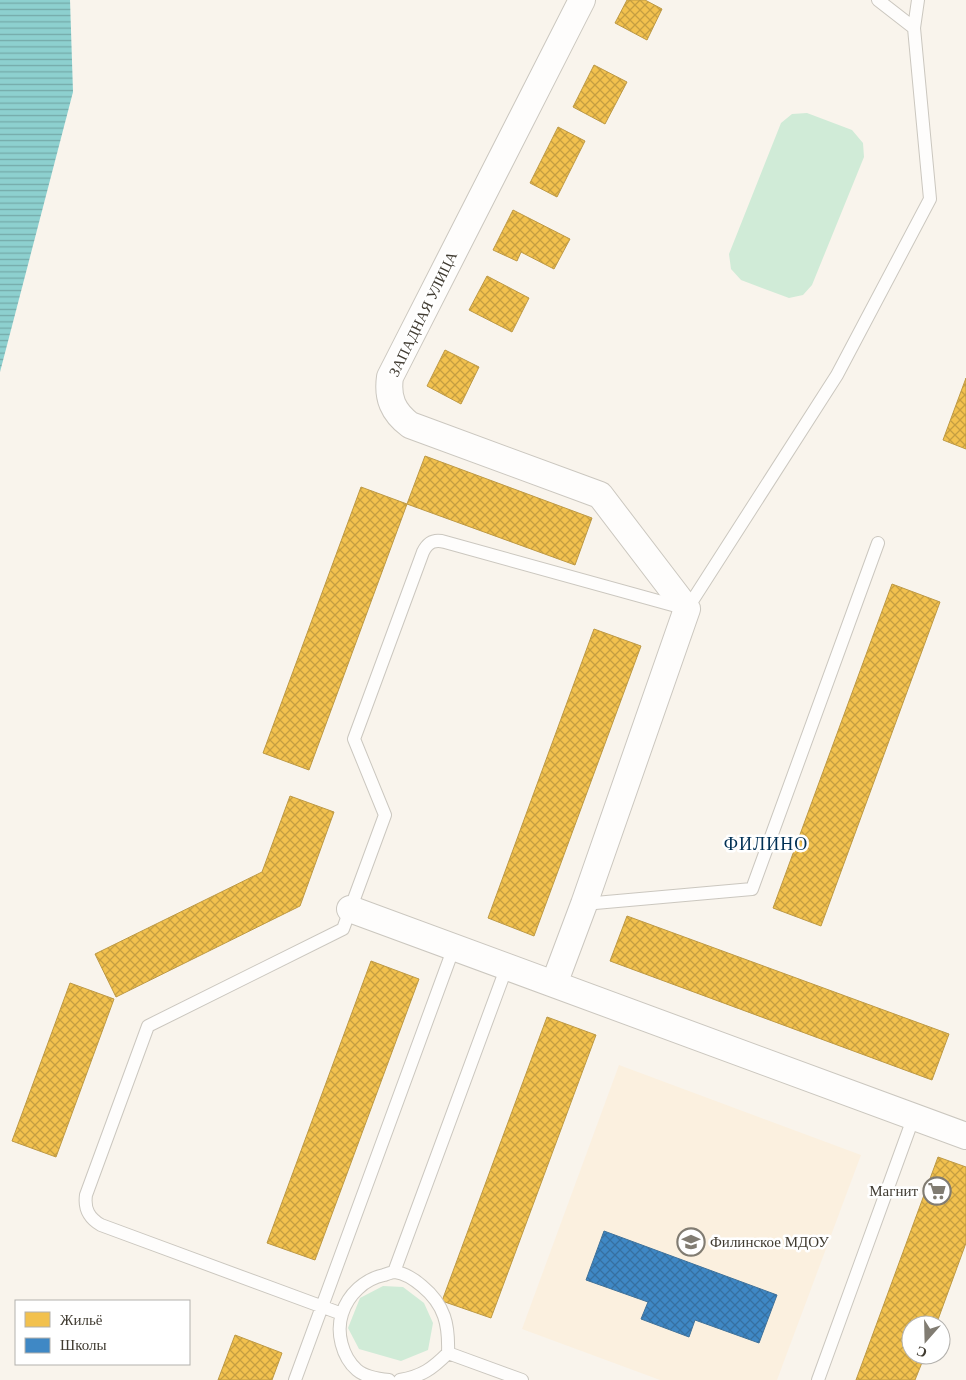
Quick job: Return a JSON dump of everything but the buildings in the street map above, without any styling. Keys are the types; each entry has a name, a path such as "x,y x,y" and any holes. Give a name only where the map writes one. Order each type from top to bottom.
{"street":[{"name":"ЗАПАДНАЯ УЛИЦА","path":"582,0 390,377 388,388 394,410 410,425 600,496 687,609"},
{"path":"554,984 584,904 687,609"},
{"path":"350,909 966,1136"}],"lane":[{"path":"878,0 914,28"},
{"path":"342,1314 101,1225 90,1216 86,1210 86,1195 148,1026 343,929 385,815 354,739 423,552 429,543 440,540 687,609 837,375 930,199 914,28 918,0"},
{"path":"584,904 752,889 878,543"},
{"path":"295,1380 454,947"},
{"path":"394,1272 507,966"},
{"path":"818,1380 914,1116"},
{"path":"389,1380 356,1375 345,1354 340,1334 342,1314 353,1293 371,1278 394,1272 414,1280 431,1293 443,1311 449,1332 448,1353 434,1367 416,1377 400,1380"},
{"path":"448,1353 522,1380"}],"shaded area":[{"name":"Филинское МДОУ","path":"619,1065 861,1155 777,1380 660,1380 522,1329"}],"green space":[{"path":"807,113 852,130 863,143 864,157 812,285 803,295 789,298 741,280 731,269 729,254 781,123 792,114"},
{"path":"383,1286 403,1287 424,1303 433,1323 428,1350 401,1361 359,1349 348,1328 360,1298"}],"water":[{"path":"0,0 70,0 73,92 0,372"}],"place":[{"name":"Магнит","path":"937,1191"},
{"name":"Филинское МДОУ","path":"691,1242"}],"district":[{"name":"ФИЛИНО","path":"766,844"}]}
